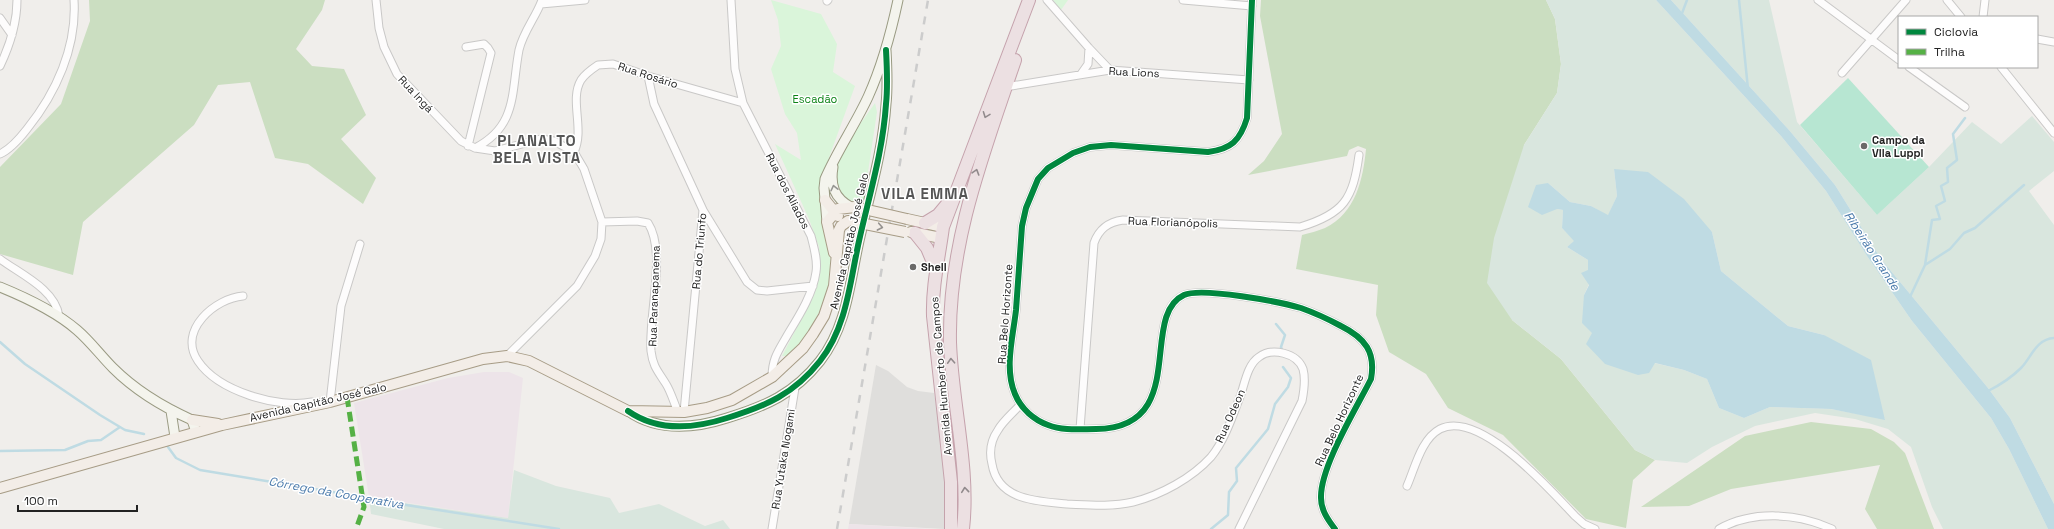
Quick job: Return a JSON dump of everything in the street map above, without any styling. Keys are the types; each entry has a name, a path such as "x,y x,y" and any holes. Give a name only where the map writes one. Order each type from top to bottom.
{"highway":[{"name":"Avenida Humberto de Campos","path":"963,529 965,496 952,372 951,313 956,262 963,224 982,154 1001,87 1029,0"},
{"name":"Avenida Humberto de Campos","path":"951,529 950,482 932,295 935,267 954,196 1001,87 1035,0"},
{"path":"924,223 938,215 954,196"},
{"path":"956,262 943,233 963,224"},
{"path":"910,232 927,248 935,267"},
{"path":"932,295 938,312 951,313"}],"main road":[{"name":"Avenida Capitão José Galo","path":"828,222 825,200 825,179 868,97 886,50 898,0"},
{"name":"Avenida Capitão José Galo","path":"0,488 175,437 330,400 483,359 508,356 528,361 628,411 640,419 668,427 693,426 718,421 752,410 795,388 821,361 832,342 849,292 882,135 886,105 886,50"},
{"path":"834,162 832,180 835,194 839,199 853,207 924,223 943,233"},
{"path":"825,200 834,213 852,221 910,232 943,233"},
{"path":"837,271 828,222 838,209 853,207"},
{"path":"837,271 839,230 841,226 852,221"},
{"name":"Avenida Capitão José Galo","path":"628,411 681,412 707,408 732,400 772,377 803,348 813,334 829,304 837,271"},
{"path":"0,287 59,316 78,331 114,369 142,392 171,411 192,420 222,425"},
{"path":"171,411 175,437"},
{"path":"192,420 196,432"}],"street":[{"path":"0,66 12,35 16,17 17,0"},
{"path":"0,154 5,152 22,135 51,97 68,52 74,23 74,0"},
{"name":"Rua Ingá","path":"376,0 379,28 384,47 397,74 461,141 472,147"},
{"path":"472,147 495,136 505,121 515,83 519,50 542,2 585,0"},
{"name":"Rua dos Aliados","path":"731,0 735,69 744,103 811,236 816,255 817,272 813,286 796,322 774,358 772,377"},
{"path":"1047,0 1110,70"},
{"path":"1183,0 1252,3"},
{"path":"1818,0 1898,59"},
{"path":"1842,73 1906,0"},
{"path":"1947,0 1960,16"},
{"path":"1983,16 1985,0"},
{"name":"Rua Belo Horizonte","path":"1252,3 1247,118 1243,132 1232,144 1221,150 1208,152 1111,145 1090,147 1061,159 1048,168 1038,179 1026,208 1022,226 1011,356 1011,378 1014,393 1020,405 1039,421 1050,426 1080,429 1120,427 1131,422 1141,413 1149,402 1156,385 1166,321 1173,304 1183,296 1197,292 1215,292 1299,308 1330,320 1352,331 1364,342 1371,354 1373,366 1371,379 1327,466 1322,483 1321,500 1326,517 1335,529"},
{"path":"0,18 12,35"},
{"path":"2038,39 2054,42"},
{"path":"466,48 484,44 491,53 472,147"},
{"path":"1081,74 1088,64 1089,48"},
{"name":"Rua Rosário","path":"574,152 579,134 578,90 581,80 598,65 613,64 648,76 744,103"},
{"path":"1910,68 1965,107"},
{"path":"2002,68 2054,133"},
{"name":"Rua Lions","path":"1001,87 1110,70 1249,80"},
{"name":"Rua do Triunfo","path":"648,76 654,104 703,210 681,412"},
{"path":"472,147 495,151 541,139 554,141 574,152 584,169 602,222 601,238 595,256 577,286 508,356"},
{"name":"Rua Florianópolis","path":"1080,429 1094,243 1097,234 1104,227 1112,222 1123,220 1300,227 1322,220 1338,209 1351,193 1359,155"},
{"path":"703,210 747,282 757,290 782,291 813,286"},
{"name":"Rua Paranapanema","path":"602,222 637,220 648,224 654,232 656,241 651,349 656,371 666,384 681,412"},
{"path":"243,296 232,296 223,300 204,315 197,324 193,337 193,352 198,361 220,381 237,390 267,400 306,403 330,400 341,306 360,244"},
{"path":"0,259 52,298 58,308 59,316"},
{"name":"Rua Odeon","path":"1020,405 998,429 991,445 990,457 993,471 1001,484 1012,494 1037,501 1112,506 1134,502 1157,494 1186,478 1211,456 1223,438 1250,368 1258,357 1267,352 1287,354 1297,360 1302,368 1305,389 1302,401 1239,529"},
{"name":"Rua Yutaka Nogami","path":"772,529 795,388"},
{"path":"1407,486 1429,439 1440,429 1453,426 1465,428 1500,446 1520,459 1579,520 1595,529"},
{"path":"1719,529 1761,516 1788,516 1816,522 1832,529"}],"shaded area":[{"path":"1546,0 1656,0 1781,136 1826,191 1867,256 1912,321 1991,418 2009,449 2048,529 1943,529 1932,507 1911,447 1888,429 1855,419 1815,413 1755,426 1712,447 1687,463 1655,460 1635,450 1561,359 1512,320 1487,283 1494,238 1524,145 1557,93 1561,64 1555,19","holes":["1614,169 1712,232 1721,271 1788,326 1824,335 1885,419 1831,409 1770,407 1744,418 1719,408 1707,379 1684,370 1654,363 1584,295 1589,284 1588,260 1567,247 1575,241 1562,228 1563,210 1557,209 1548,183 1570,202 1591,206 1608,216 1617,196"]},
{"path":"1671,0 1769,0 1797,122 1877,215 1929,167 1972,122 2001,144 2032,116 2054,142 2054,171 2029,191 2054,225 2054,504 2010,418 1988,388 1881,259 1835,185 1789,130"},
{"path":"876,365 888,371 907,387 918,391 934,393 942,440 947,505 945,529 849,524"},
{"path":"484,372 509,372 523,378 508,518 369,497 354,403 448,378"},
{"path":"514,470 556,486 610,498 619,513 659,504 705,526 723,520 730,529 444,529 371,514 369,498 508,518"},
{"path":"849,524 934,529 848,529"}],"green space":[{"path":"89,0 325,0 322,10 296,49 312,66 344,69 366,115 341,139 376,178 363,204 308,164 275,158 250,82 218,85 194,125 83,222 73,275 0,254 0,167 61,104 90,21"},
{"name":"Escadão","path":"771,0 821,14 837,44 833,72 855,86 819,185 821,208 832,266 828,295 802,345 789,356 782,356 814,295 820,274 819,247 809,219 775,144 801,160 797,133 785,114 771,69 781,46 778,20"},
{"path":"1053,0 1068,0 1061,10"},
{"path":"1261,0 1546,0 1555,19 1561,64 1557,93 1524,145 1512,320 1561,359 1635,450 1655,460 1633,480 1626,528 1586,519 1503,435 1448,408 1426,374 1389,352 1376,315 1378,285 1296,269 1302,235 1325,228 1336,222 1351,204 1363,172 1366,149 1358,146 1349,150 1347,156 1248,175 1264,161 1282,134 1260,16"},
{"name":"Campo da Vila Luppi","path":"1848,78 1929,167 1877,215 1800,125"},
{"path":"875,103 877,112 864,199 854,202 844,197 842,194 837,180 837,168 839,160 848,143"},
{"path":"1811,422 1871,429 1894,442 1905,453 1934,529 1877,529 1865,509 1880,465 1731,489 1689,506 1641,507 1745,436"}],"water":[{"name":"Ribeirão Grande","path":"1656,0 1671,0 1789,130 1835,185 1881,259 1988,388 2010,418 2054,504 2054,529 2048,529 2009,449 1991,418 1912,321 1867,256 1826,191 1781,136"},
{"path":"1614,169 1648,172 1684,199 1712,232 1721,271 1788,326 1824,335 1871,360 1885,420 1831,409 1770,407 1744,418 1719,408 1707,379 1684,370 1655,363 1649,373 1638,375 1605,364 1586,344 1592,333 1582,323 1584,295 1589,285 1581,273 1588,270 1588,260 1567,247 1574,241 1562,228 1563,210 1557,209 1542,215 1528,207 1536,185 1548,183 1570,202 1591,206 1608,215 1617,196"}],"waterway":[{"path":"1681,16 1687,0"},
{"path":"1739,0 1748,89"},
{"path":"1925,265 1932,220 1940,219 1936,206 1945,201 1941,186 1948,182 1947,168 1957,160 1953,134 1965,118"},
{"path":"1909,299 1925,265 1950,249 1964,233 1975,228 2024,185"},
{"path":"1276,324 1285,335 1281,347 1282,350"},
{"path":"1988,391 2017,372 2025,364 2038,345 2048,339 2054,338"},
{"name":"Córrego da Cooperativa","path":"0,342 25,364 100,415 125,430 144,434"},
{"path":"1211,529 1228,515 1229,492 1237,481 1236,468 1268,429 1275,404 1288,387 1291,378 1283,367"},
{"path":"0,451 65,450 88,441 101,440 120,427"},
{"name":"Córrego da Cooperativa","path":"168,447 176,458 200,470 375,499 388,504 406,505 559,529"}],"railway":[{"path":"837,529 928,0"}],"marked path":[{"path":"347,397 364,507 356,529"}],"cycle path":[{"path":"1252,0 1247,118 1241,133 1234,142 1223,149 1208,152 1111,145 1090,147 1073,153 1048,168 1038,179 1026,208 1022,226 1016,310 1010,352 1010,374 1015,394 1024,409 1038,420 1048,425 1060,428 1096,429 1125,424 1143,411 1153,392 1158,370 1164,325 1171,307 1184,295 1193,293 1207,293 1260,299 1301,308 1326,319 1357,336 1367,347 1372,361 1371,379 1332,455 1322,485 1322,507 1327,518 1335,529"},
{"path":"628,411 639,418 664,425 689,426 714,422 754,409 778,397 800,382 820,361 829,348 842,319 879,156 887,97 886,50"}],"place":[{"name":"Campo da Vila Luppi","path":"1864,146"},
{"name":"Shell","path":"913,267"}],"district":[{"name":"PLANALTO BELA VISTA","path":"537,148"},
{"name":"VILA EMMA","path":"925,193"}]}
